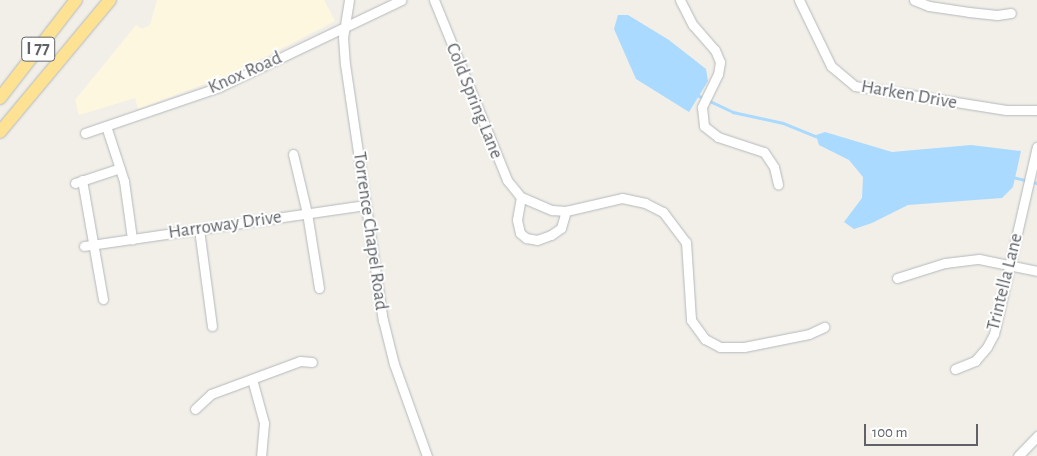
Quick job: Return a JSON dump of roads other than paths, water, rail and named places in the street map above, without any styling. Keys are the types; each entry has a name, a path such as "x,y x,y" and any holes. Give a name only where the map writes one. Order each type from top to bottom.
{"highway":[{"name":"I 77","path":"0,98 76,0"},
{"name":"I 77","path":"71,44 103,0"},
{"name":"I 77","path":"0,132 71,44 110,0"}],"street":[{"name":"Torrence Chapel Road","path":"349,0 344,27 345,64 389,345 427,456"},
{"name":"Knox Road","path":"85,133 219,87 401,0"},
{"name":"Cold Spring Lane","path":"434,0 506,180 521,197 552,210 566,211 622,198 645,203 663,212 686,242 691,320 704,339 720,348 744,347 809,334 824,327"},
{"path":"680,0 693,25 715,50 720,62 718,74 702,107 704,126 714,135 764,152 774,167 778,185"},
{"name":"Harken Drive","path":"799,0 830,66 855,86 1006,110 1037,110"},
{"path":"914,0 929,6 969,12 997,15 1011,13"},
{"path":"106,126 127,195 132,239"},
{"name":"Trintella Lane","path":"955,369 975,360 991,340 1037,147"},
{"path":"293,154 307,213 319,288"},
{"path":"103,299 88,245 78,182 120,168"},
{"path":"521,197 517,220 520,233 526,238 537,240 551,235 560,228 566,211"},
{"name":"Harroway Drive","path":"88,245 366,205"},
{"path":"199,229 212,326"},
{"path":"897,278 957,261 988,260 1037,271"},
{"path":"195,409 211,394 300,360 312,362"},
{"path":"252,379 264,418 261,456"},
{"path":"1018,456 1037,436"}],"water":[{"path":"618,15 628,15 669,40 706,69 708,81 689,112 636,79 614,29"},
{"path":"825,132 892,152 971,145 1021,151 1013,187 1002,198 908,205 872,223 854,229 844,222 862,198 863,177 849,160 819,145 816,135"}],"waterway":[{"path":"699,96 733,112 783,123 818,137"},
{"path":"1013,177 1037,183"}]}
